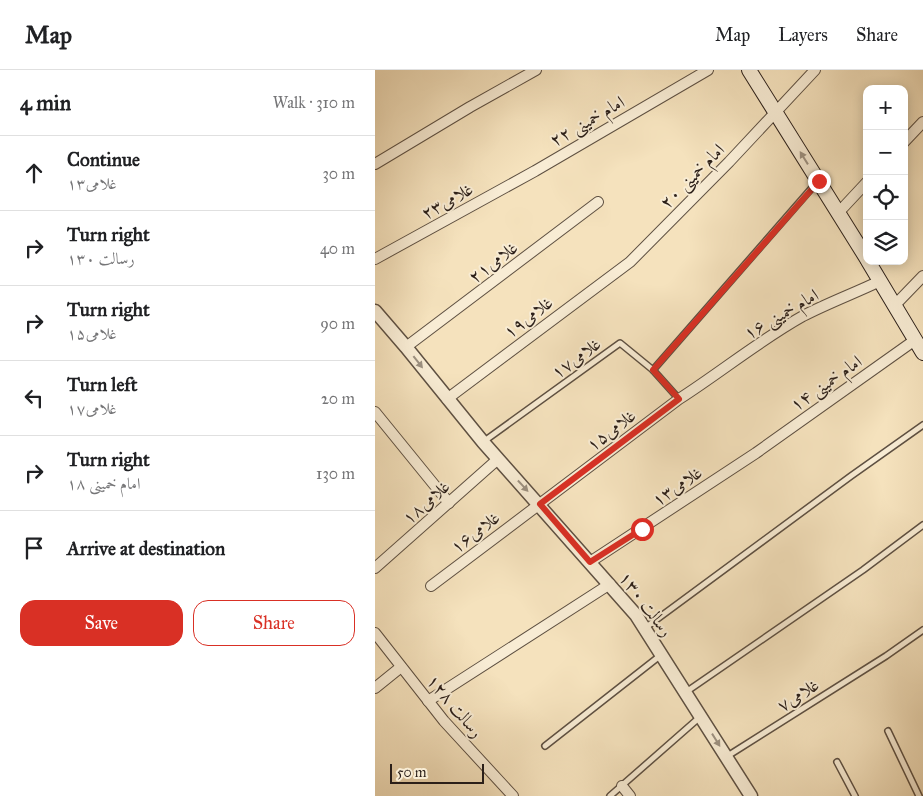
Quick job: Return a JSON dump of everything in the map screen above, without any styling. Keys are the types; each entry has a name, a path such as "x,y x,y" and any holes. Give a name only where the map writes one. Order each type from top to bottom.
{"main road":[{"path":"749,70 863,252"},
{"path":"871,265 923,353"}],"street":[{"path":"375,164 470,107 537,70"},
{"name":"امام خمینی ۲۲","path":"535,171 708,70"},
{"name":"امام خمینی ۲۰","path":"630,262 776,113 815,70"},
{"path":"908,138 923,122"},
{"name":"غلامی۲۳","path":"375,259 535,171"},
{"path":"839,212 863,186"},
{"name":"غلامی۲۱","path":"406,347 599,202"},
{"name":"غلامی۱۹","path":"447,399 630,262"},
{"path":"895,305 923,276"},
{"name":"امام خمینی ۱۶","path":"703,384 725,366 803,316 880,281"},
{"name":"رسالت ۱۳۰","path":"376,314 406,347 483,442 540,504 636,615 751,796"},
{"name":"امام خمینی ۱۴","path":"756,453 915,340"},
{"name":"غلامی۱۵","path":"540,504 679,399 703,384"},
{"path":"375,412 449,503"},
{"name":"غلامی۱۳","path":"590,562 756,453"},
{"name":"غلامی۱۸","path":"375,568 498,459"},
{"name":"غلامی۱۶","path":"431,586 540,504"},
{"path":"428,701 610,584"},
{"name":"رسالت ۱۲۸","path":"375,634 444,721 513,796"},
{"path":"375,688 401,666"},
{"path":"622,786 630,796"}],"lane":[{"path":"653,370 819,181"},
{"name":"غلامی۱۷","path":"483,442 620,343 653,370 679,399"},
{"path":"644,628 923,425"},
{"path":"685,692 863,570 923,525"},
{"name":"غلامی۷","path":"726,757 923,630"},
{"path":"545,746 661,654"},
{"path":"611,796 701,717"},
{"path":"888,731 919,796"},
{"path":"837,762 855,796"}],"route":[{"path":"642,529 590,562 540,504 679,399 653,370 819,181"}]}
